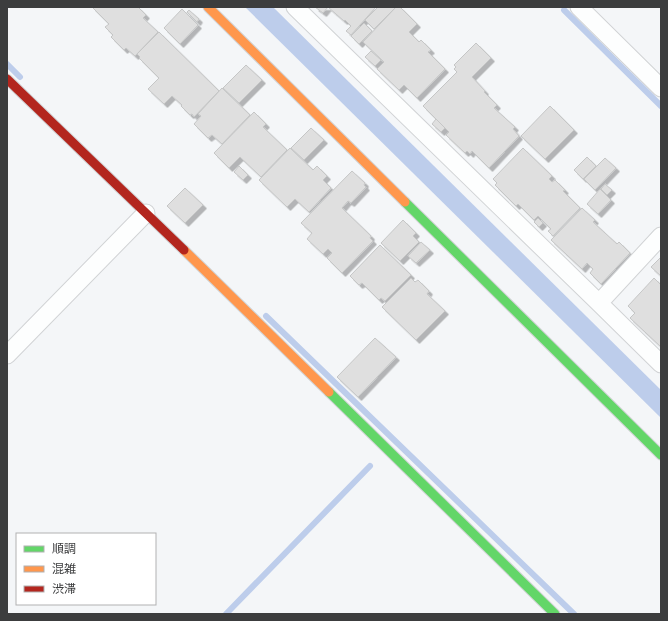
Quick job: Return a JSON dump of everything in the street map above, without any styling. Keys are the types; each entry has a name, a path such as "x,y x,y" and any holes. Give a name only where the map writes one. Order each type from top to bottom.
{"street":[{"path":"208,7 661,455"},
{"path":"295,7 661,364"},
{"path":"579,7 661,88"},
{"path":"7,79 146,213 555,614"},
{"path":"7,355 146,213"},
{"path":"599,303 661,236"}],"water":[{"path":"245,7 273,7 661,390 661,418"}],"building":[{"path":"92,7 138,7 146,15 143,18 158,32 135,56 126,48 124,50 111,37 113,35 105,27 109,24"},
{"path":"315,7 328,7 323,13"},
{"path":"328,7 376,7 351,35 346,31 351,26"},
{"path":"378,7 395,8 374,29 365,20"},
{"path":"396,7 400,7 417,24 409,32 419,42 421,40 431,50 428,52 445,69 417,98 404,85 399,90 377,69 384,62 363,42"},
{"path":"182,9 198,25 180,44 164,28"},
{"path":"189,10 199,19 197,22 187,12"},
{"path":"364,23 372,31 359,44 351,36"},
{"path":"159,32 219,91 194,117 192,114 190,115 172,96 164,104 148,89 159,78 139,58 140,57 137,54"},
{"path":"476,43 491,58 472,77 497,105 494,108 515,127 513,129 519,136 489,168 472,151 470,154 467,151 465,153 446,135 449,132 423,106 457,72 454,69 456,67 454,65"},
{"path":"371,51 381,60 375,66 365,57"},
{"path":"246,65 262,80 239,103 223,88"},
{"path":"222,88 250,115 222,144 212,135 208,138 194,124 201,116 198,114"},
{"path":"550,106 574,130 545,159 521,136"},
{"path":"254,112 266,124 263,127 287,150 261,177 240,157 229,168 214,153"},
{"path":"436,119 445,128 441,132 432,124"},
{"path":"311,128 324,140 304,160 291,148"},
{"path":"290,148 313,170 317,166 327,176 323,180 331,188 309,212 295,199 287,207 259,180"},
{"path":"523,148 552,176 549,179 552,182 555,180 565,190 563,191 580,208 553,236 548,231 551,229 538,216 534,220 518,204 516,206 495,185 497,183 493,179"},
{"path":"587,157 596,166 583,179 574,170"},
{"path":"605,158 616,168 595,190 584,179"},
{"path":"239,166 248,175 243,180 234,172"},
{"path":"352,171 365,183 364,185 366,187 351,203 348,201 342,208 371,236 370,238 373,241 342,273 327,258 332,253 328,249 323,254 307,239 312,233 301,223"},
{"path":"605,184 612,190 607,195 601,189"},
{"path":"185,188 203,205 185,223 167,206"},
{"path":"600,189 611,200 598,214 587,204"},
{"path":"582,208 595,220 593,222 617,244 619,242 630,253 601,284 590,273 593,269 587,263 582,269 551,240"},
{"path":"538,218 543,223 539,227 534,222"},
{"path":"403,220 416,233 413,236 419,242 400,261 381,243"},
{"path":"421,242 430,250 416,263 408,256"},
{"path":"380,245 411,275 385,301 381,298 379,300 362,283 359,285 350,276"},
{"path":"661,257 661,276 651,267"},
{"path":"411,278 415,282 418,280 429,291 427,294 445,311 416,340 382,307"},
{"path":"654,278 661,285 661,347 630,318 635,313 628,306"},
{"path":"375,338 396,357 358,397 337,377"}],"waterway":[{"path":"564,10 661,106"},
{"path":"7,64 20,77"},
{"path":"266,316 574,614"},
{"path":"226,614 370,466"}],"traffic: fast":[{"path":"405,202 661,455"},
{"path":"329,392 555,614"}],"traffic: slow":[{"path":"208,7 405,202"},
{"path":"184,250 329,392"}],"traffic: jam":[{"path":"7,79 184,250"}]}
